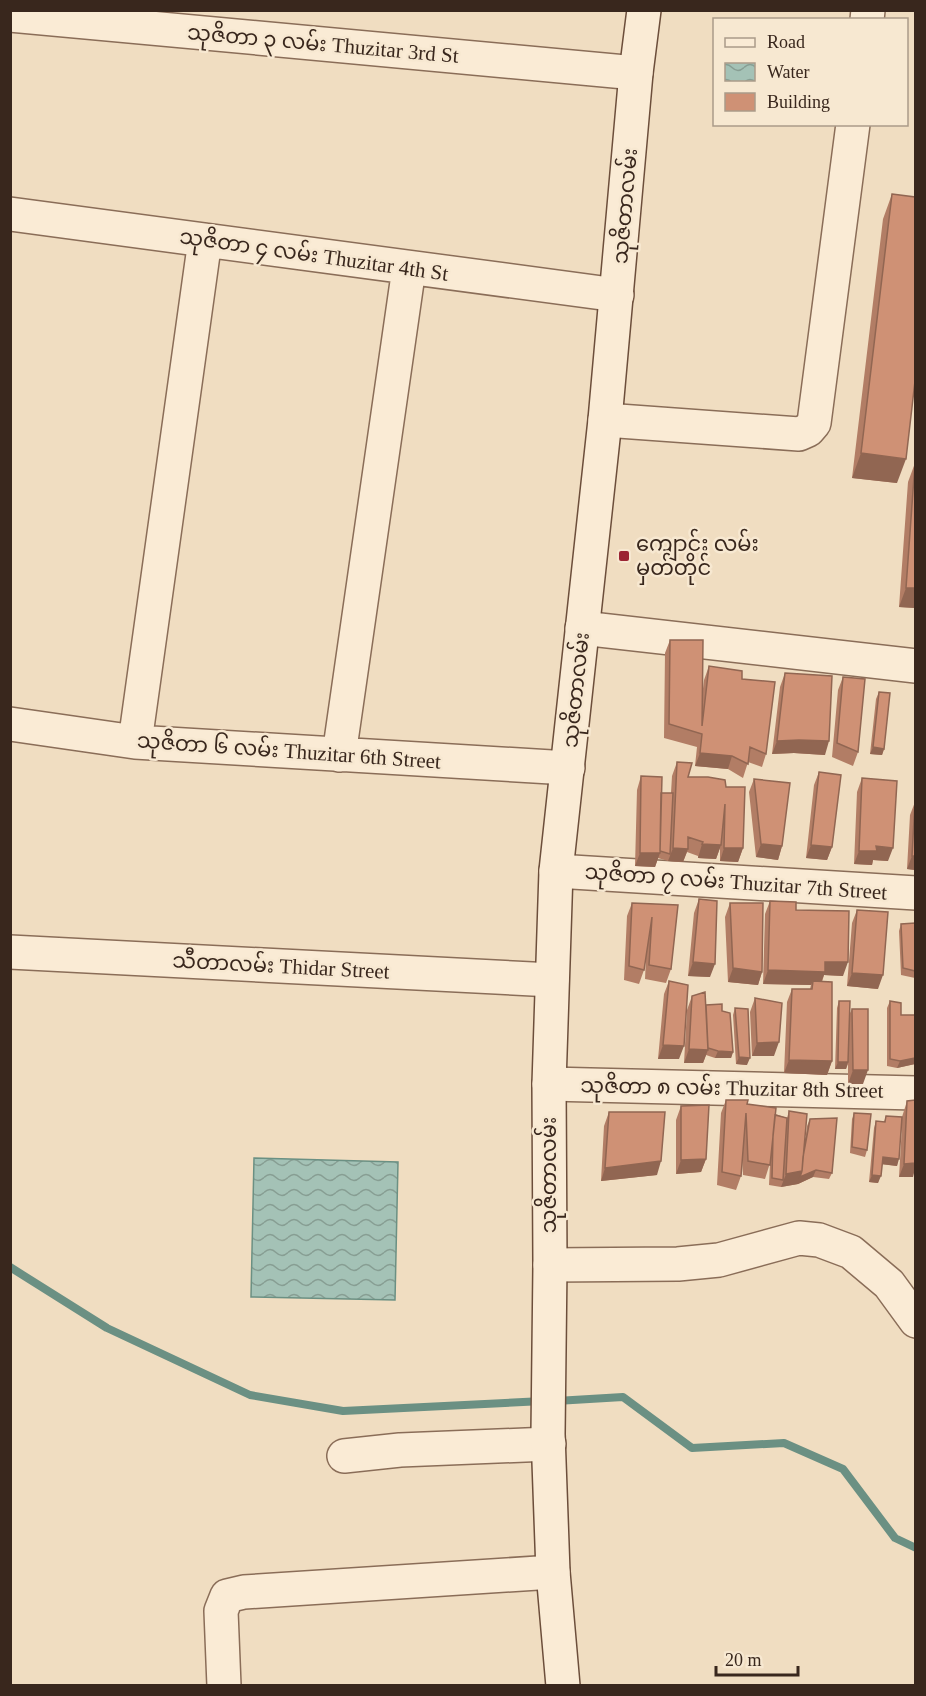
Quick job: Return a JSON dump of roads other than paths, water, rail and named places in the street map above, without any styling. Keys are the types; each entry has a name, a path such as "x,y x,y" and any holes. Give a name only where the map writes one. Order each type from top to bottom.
{"street":[{"name":"သုဇိတာလမ်း","path":"548,1439 549,1084 556,871 605,420 636,73 644,10"},
{"name":"သုဇိတာ ၃ လမ်း Thuzitar 3rd St","path":"10,15 636,73"},
{"path":"605,420 799,434 808,430 814,423 853,126"},
{"name":"သုဇိတာ ၄ လမ်း Thuzitar 4th St","path":"10,214 617,295"},
{"path":"135,742 205,240"},
{"path":"339,755 410,268"},
{"path":"582,628 915,666"},
{"name":"သုဇိတာ ၆ လမ်း Thuzitar 6th Street","path":"10,724 135,742 568,768"},
{"name":"သုဇိတာ ၇ လမ်း Thuzitar 7th Street","path":"556,871 915,893"},
{"name":"သီတာလမ်း Thidar Street","path":"10,951 552,980"},
{"name":"သုဇိတာ ၈ လမ်း Thuzitar 8th Street","path":"549,1084 915,1093"},
{"path":"550,1265 678,1264 719,1260 799,1238 819,1240 851,1252 889,1284 915,1321"},
{"path":"344,1456 548,1439 553,1572 564,1686"},
{"path":"224,1686 221,1611 227,1596 244,1592 553,1572"}],"water":[{"path":"254,1158 398,1162 395,1300 251,1297"}],"waterway":[{"path":"10,1267 107,1328 250,1395 343,1411 543,1401"},
{"path":"556,1401 623,1397 692,1448 784,1443 843,1469 895,1538 916,1548"}],"place":[{"name":"ကျောင်း လမ်း မှတ်တိုင်","path":"624,556"}]}
